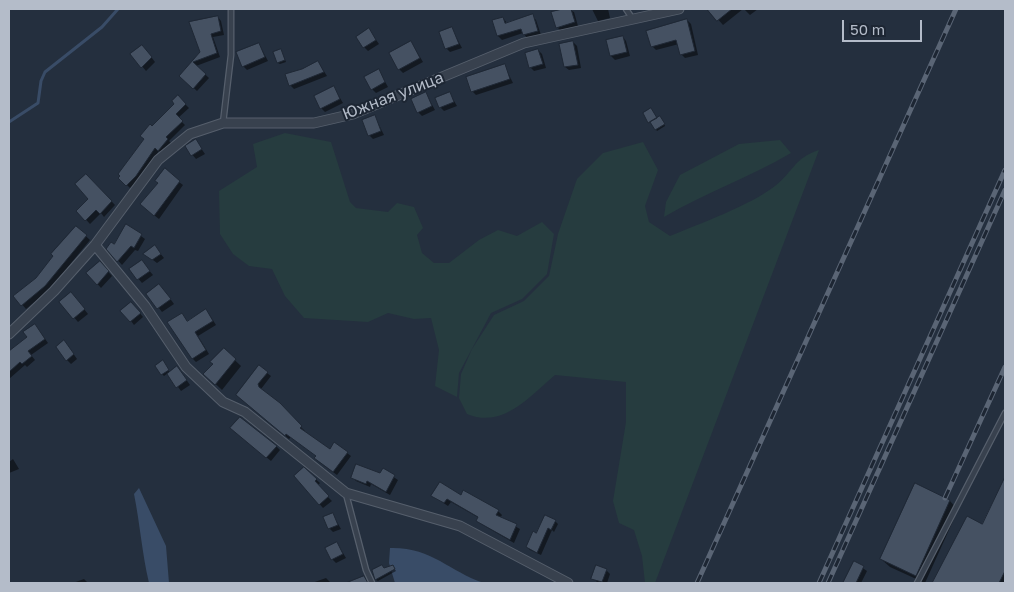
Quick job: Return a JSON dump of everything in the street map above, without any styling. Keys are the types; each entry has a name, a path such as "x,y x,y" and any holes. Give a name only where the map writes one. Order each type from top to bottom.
{"street":[{"name":"Южная улица","path":"9,334 54,291 95,244 158,160 190,134 223,123 314,123 353,114 524,43 679,9"},
{"path":"95,244 145,306 186,367 224,402 245,412 346,493 460,526 568,583"}],"lane":[{"path":"223,123 231,55 231,9"},
{"path":"626,9 632,20"},
{"path":"917,583 1005,413"},
{"path":"346,493 366,570 372,583"}],"green space":[{"path":"285,133 331,142 350,202 356,208 388,212 397,203 414,207 423,228 417,235 422,253 434,263 449,263 479,240 498,230 517,236 542,222 554,234 547,274 522,299 491,313 459,373 457,397 435,386 439,350 431,318 414,319 388,313 368,322 304,318 285,296 272,269 249,266 233,254 220,234 219,191 257,167 253,144"},
{"path":"780,140 791,153 664,217 666,202 680,175 739,144"},
{"path":"643,142 658,170 645,206 649,222 670,236 753,200 775,186 804,157 819,150 655,583 645,583 642,556 634,530 619,523 613,501 626,422 626,382 555,375 515,408 504,414 492,417 480,418 467,414 459,398 461,374 472,349 494,315 524,301 549,276 558,234 577,179 603,153"}],"water":[{"path":"139,488 166,546 169,583 149,583 134,494"},
{"path":"390,548 417,551 429,555 484,583 395,583 389,563"}],"building":[{"path":"571,9 575,22 556,28 551,12"},
{"path":"707,9 732,9 717,21"},
{"path":"533,14 538,31 523,35 521,29 497,36 492,20 503,17 505,23"},
{"path":"218,16 221,31 211,34 217,53 193,62 206,74 193,89 179,76 200,52 189,22"},
{"path":"687,19 695,51 680,55 676,40 651,47 646,31"},
{"path":"452,27 459,44 445,49 439,32"},
{"path":"369,28 376,40 363,48 356,37"},
{"path":"623,36 627,52 610,56 606,40"},
{"path":"411,41 420,58 398,70 389,53"},
{"path":"573,41 578,65 564,67 559,44"},
{"path":"259,43 265,57 242,67 236,52"},
{"path":"142,45 152,57 141,68 130,54"},
{"path":"281,49 285,60 277,63 273,52"},
{"path":"538,49 543,64 529,68 525,53"},
{"path":"318,61 324,72 289,86 285,74 302,69"},
{"path":"505,64 510,79 471,92 466,77"},
{"path":"379,69 385,82 371,90 364,77"},
{"path":"334,86 340,99 320,109 314,96"},
{"path":"426,92 432,106 417,113 411,99"},
{"path":"450,92 454,102 439,108 435,98"},
{"path":"178,95 186,104 176,114 183,121 166,137 168,139 158,151 155,148 136,176 126,186 118,178 120,176 118,174 144,139 140,136 150,124 152,126 174,104 172,101"},
{"path":"651,108 657,118 648,123 643,113"},
{"path":"375,115 381,131 368,136 362,120"},
{"path":"660,116 665,124 655,130 650,122"},
{"path":"196,139 202,149 191,156 185,146"},
{"path":"165,168 180,181 154,216 140,204 158,183 155,181"},
{"path":"86,174 112,201 100,214 96,210 85,221 76,211 88,199 75,184"},
{"path":"126,224 142,234 134,248 131,246 117,262 106,249 111,242 114,244"},
{"path":"76,226 87,235 45,286 21,306 13,296 36,278 53,256 51,254"},
{"path":"155,245 161,254 152,260 143,254"},
{"path":"142,260 150,271 137,280 129,269"},
{"path":"100,261 109,271 97,285 86,273"},
{"path":"159,284 171,299 157,309 146,294"},
{"path":"71,292 85,309 73,319 59,302"},
{"path":"131,302 141,313 130,322 120,311"},
{"path":"206,309 213,321 195,332 206,350 192,359 167,322 182,313 187,321"},
{"path":"35,324 45,339 28,351 32,356 22,364 20,362 9,372 9,351 27,337 23,332"},
{"path":"64,340 74,354 66,361 56,347"},
{"path":"224,348 236,359 215,385 203,374 213,364 210,362"},
{"path":"163,360 169,370 161,375 155,366"},
{"path":"259,365 268,372 258,384 259,387 280,403 302,426 300,428 330,449 334,442 348,452 333,472 314,458 316,456 286,434 285,436 236,395"},
{"path":"177,366 187,380 176,388 167,374"},
{"path":"240,417 277,446 266,458 230,428"},
{"path":"356,464 380,473 383,468 395,475 386,492 367,481 366,484 351,478"},
{"path":"304,467 317,479 315,481 329,496 319,505 294,476"},
{"path":"1005,477 1005,571 999,583 932,583 967,516 982,524"},
{"path":"440,482 461,495 463,490 499,510 496,515 517,524 510,540 476,521 478,517 447,499 444,503 431,496"},
{"path":"915,483 950,500 916,576 880,559"},
{"path":"333,513 338,525 328,529 323,517"},
{"path":"545,515 556,520 551,530 548,528 537,553 526,547 533,531 536,533"},
{"path":"337,542 343,554 331,560 325,548"},
{"path":"854,561 864,566 856,583 843,583"},
{"path":"382,565 384,568 393,565 395,569 375,580 372,570"},
{"path":"596,565 607,569 602,582 591,579"},
{"path":"364,576 368,583 346,583"}],"waterway":[{"path":"9,122 38,103 41,81 45,72 102,27 118,9"}],"railway":[{"path":"697,583 956,9"},
{"path":"819,583 1005,170"},
{"path":"828,583 1005,190"},
{"path":"945,498 1005,367"}]}
